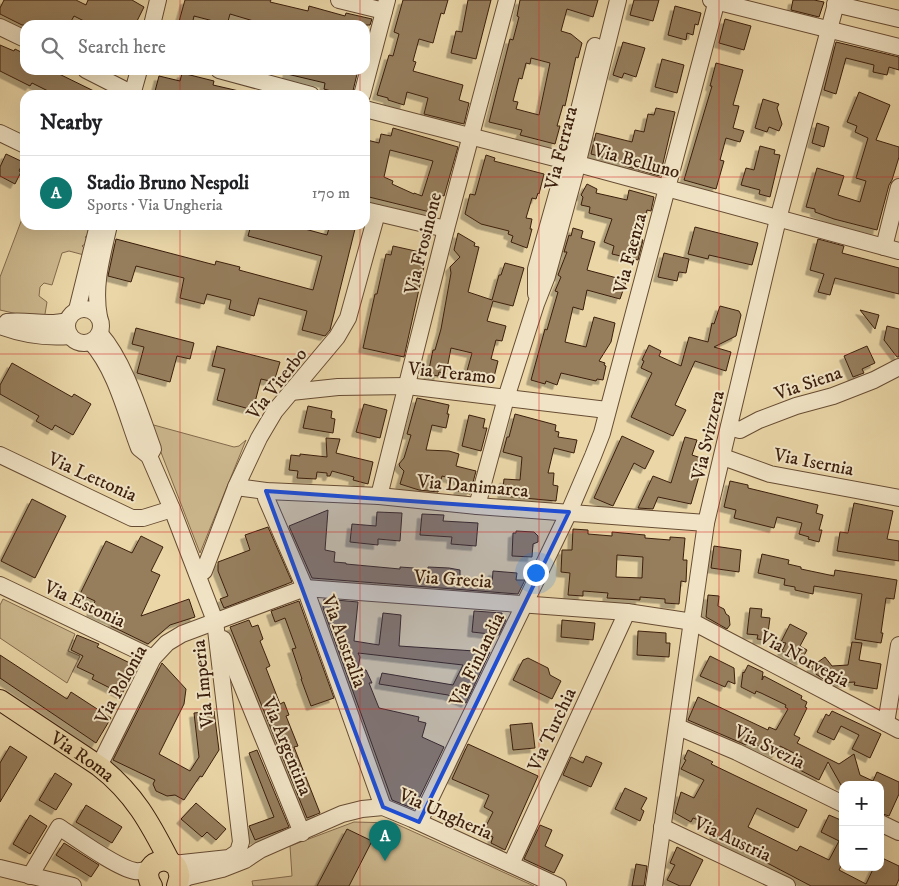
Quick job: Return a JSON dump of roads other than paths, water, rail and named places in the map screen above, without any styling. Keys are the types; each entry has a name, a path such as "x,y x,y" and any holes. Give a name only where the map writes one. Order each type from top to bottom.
{"main road":[{"name":"Via Roma","path":"0,700 99,766 126,790 152,827 175,876"},
{"path":"151,877 152,827"},
{"path":"151,877 154,863 162,860 175,876"}],"street":[{"path":"154,20 160,0"},
{"path":"160,0 162,20"},
{"path":"339,0 386,5 370,65"},
{"name":"Via Frosinone","path":"379,496 446,229 507,0"},
{"name":"Via Ferrara","path":"572,163 606,0"},
{"name":"Via Ferrara","path":"477,506 506,398 536,304 536,269 572,163 618,0"},
{"path":"714,0 899,47"},
{"name":"Via Faenza","path":"569,512 593,456 607,410 667,188 714,0"},
{"path":"836,2 899,19"},
{"name":"Via Svizzera","path":"654,886 706,523 778,219 836,2"},
{"path":"0,27 20,37"},
{"path":"96,75 126,90"},
{"path":"137,90 138,75"},
{"path":"139,90 147,75"},
{"path":"237,75 293,90"},
{"path":"363,90 367,75"},
{"name":"Via Belluno","path":"370,110 891,249"},
{"path":"0,133 20,143"},
{"path":"891,249 899,187"},
{"path":"371,211 446,229"},
{"path":"97,230 71,323 78,342 95,338 102,327 96,301 97,286 108,230"},
{"name":"Via Viterbo","path":"197,573 204,570 236,487 259,438 275,411 337,338 348,318 367,230"},
{"path":"0,324 17,320 55,324 71,323 87,309 96,313 99,317"},
{"name":"Via Imperia","path":"95,338 110,371 138,448 149,456 172,509 215,621"},
{"name":"Via Siena","path":"729,428 740,430 759,420 796,406 833,396 874,380 899,367"},
{"name":"Via Teramo","path":"291,392 338,387 407,386 607,410"},
{"name":"Via Lettonia","path":"0,455 132,518 143,518 172,509"},
{"name":"Via Isernia","path":"723,457 770,474 899,498"},
{"name":"Via Danimarca","path":"236,487 266,491 379,496 477,506 706,523"},
{"name":"Via Australia","path":"266,491 266,498 305,588 383,807"},
{"name":"Via Finlandia","path":"419,822 569,512"},
{"name":"Via Estonia","path":"0,585 153,658"},
{"name":"Via Grecia","path":"215,621 305,588 627,612 692,622"},
{"name":"Via Turchia","path":"511,864 627,612"},
{"name":"Via Polonia","path":"99,766 153,658 167,643 182,634 215,621"},
{"name":"Via Argentina","path":"215,621 230,677 302,833"},
{"name":"Via Norvegia","path":"692,622 892,727"},
{"path":"892,727 899,644"},
{"name":"Via Imperia","path":"230,677 241,842"},
{"name":"Via Svezia","path":"678,727 738,752 839,802"},
{"name":"Via Ungheria","path":"175,876 188,877 222,869 342,814 362,809 383,807 558,886"},
{"path":"884,825 899,832"},
{"path":"30,876 59,826 121,866 134,871 143,871 151,877"},
{"name":"Via Austria","path":"662,827 787,886"},
{"path":"175,876 230,858 238,852 241,842 248,848 260,850"},
{"path":"0,868 74,886"}],"place":[{"name":"Stadio Bruno Nespoli","path":"385,861"}]}
